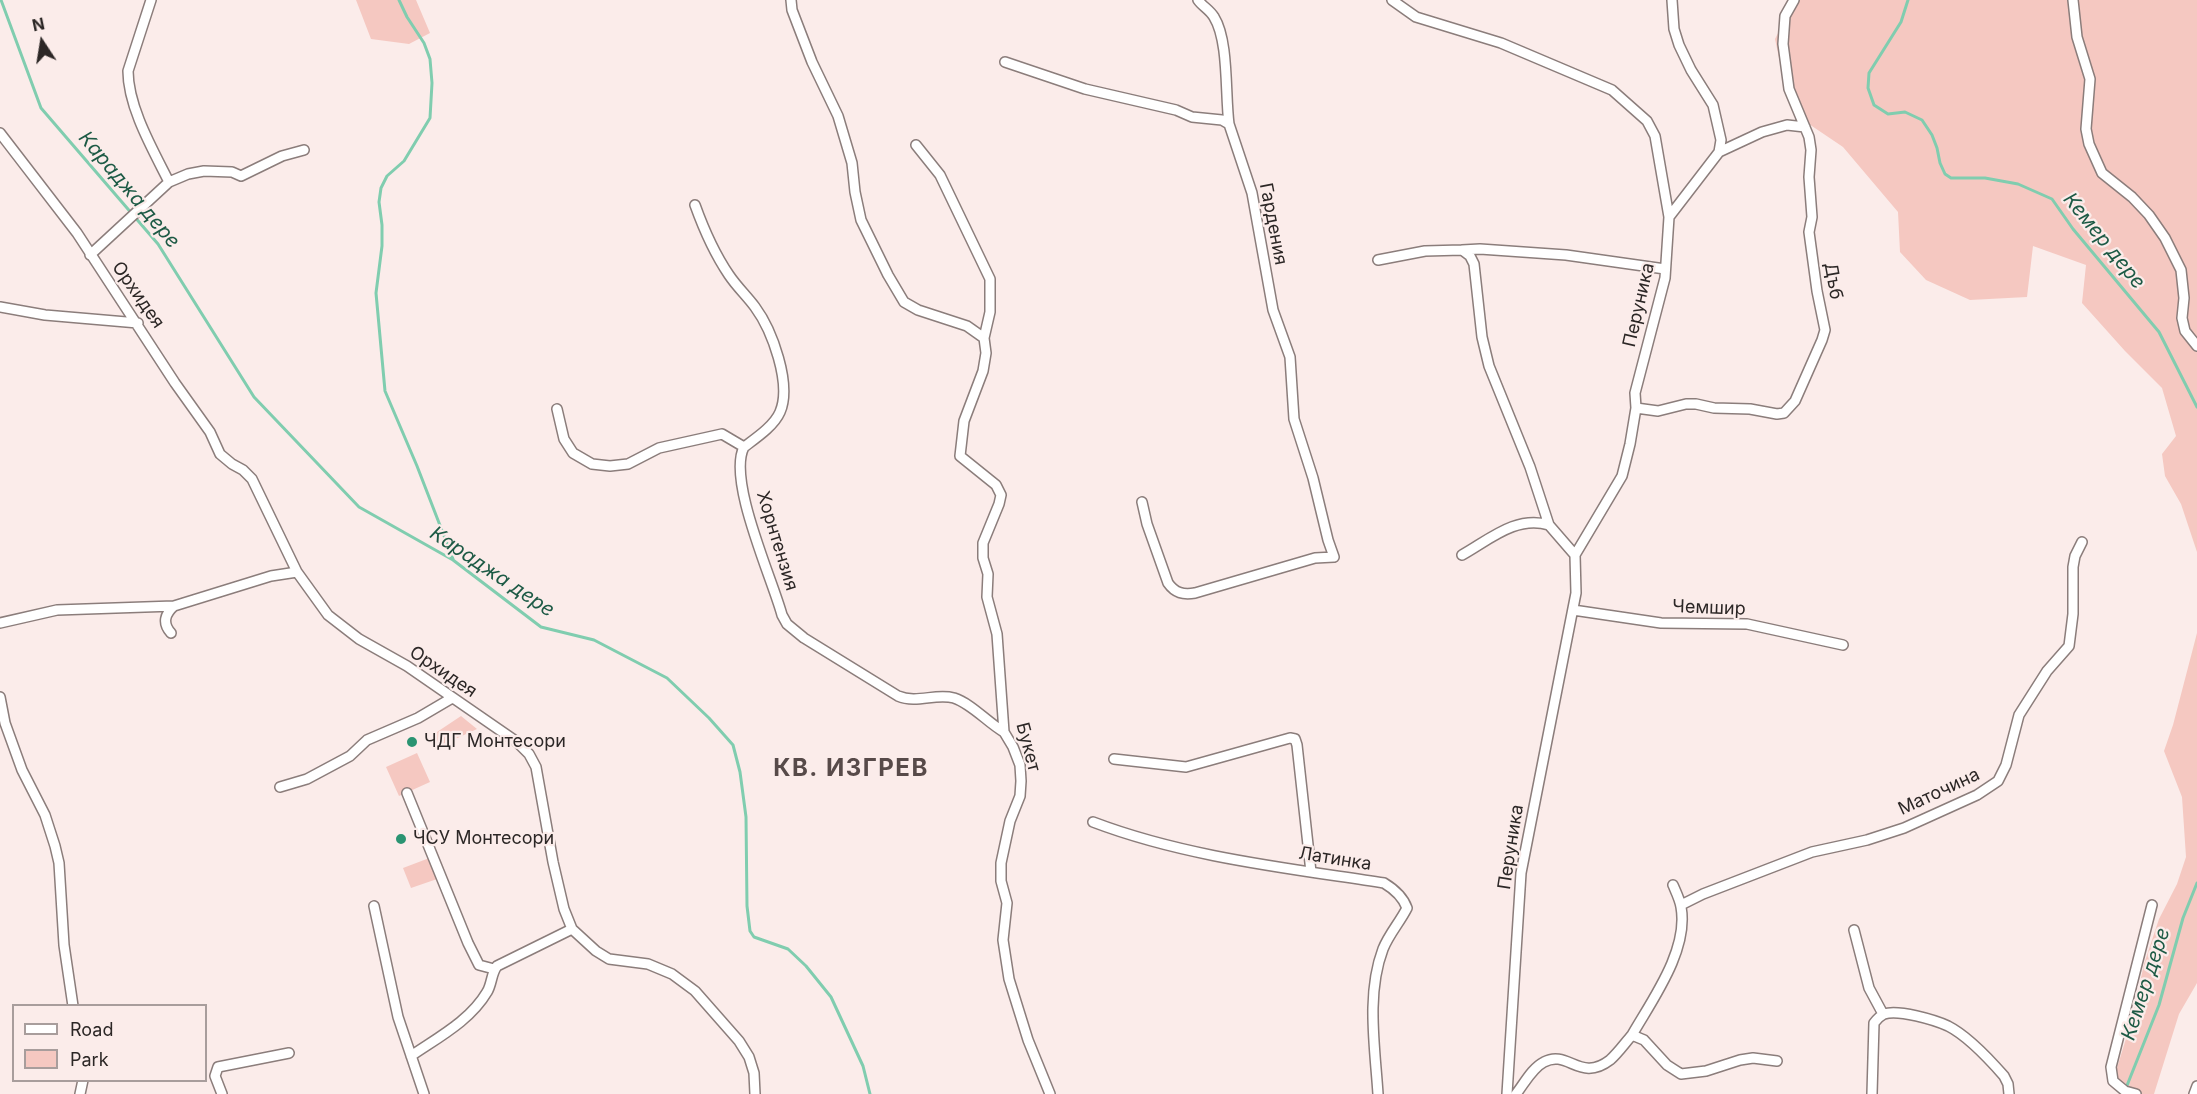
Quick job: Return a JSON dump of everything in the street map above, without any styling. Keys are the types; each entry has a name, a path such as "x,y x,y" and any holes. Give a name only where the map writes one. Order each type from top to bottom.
{"street":[{"path":"152,0 128,70 128,80 146,136 170,182"},
{"path":"791,0 792,10 812,62 838,116 852,163 861,220 888,275 904,302 918,310 967,326 984,338 990,312 990,279 940,175 916,145"},
{"name":"Гардения","path":"1142,502 1147,524 1168,583 1179,593 1195,593 1315,558 1334,557 1294,419 1290,357 1273,310 1252,193 1229,124 1220,30 1213,15 1198,0"},
{"name":"Перуника","path":"1392,0 1416,17 1501,43 1612,90 1647,121 1655,136 1669,217 1665,269 1635,393 1630,444 1622,476 1610,500 1575,555 1574,610 1521,873 1507,1094"},
{"path":"1672,0 1674,29 1679,45 1691,70 1713,105 1721,140 1719,152"},
{"name":"Дъб","path":"1635,408 1658,411 1686,404 1696,404 1714,408 1784,413 1795,401 1825,330 1809,232 1812,217 1809,177 1810,150 1805,127 1789,89 1783,44 1785,16 1794,0"},
{"path":"2073,0 2077,37 2090,79 2086,129 2089,144 2102,173 2132,197 2149,215 2165,238 2181,270 2184,298 2182,318 2185,331 2197,346"},
{"path":"1005,62 1096,92 1176,110 1192,117 1222,120 1229,124"},
{"name":"Орхидея","path":"0,123 2,135 77,233 138,323 175,383 210,432 220,454 252,479 297,572 328,615 340,626 407,666 517,742 529,754 536,767 553,862 564,909 572,929 609,959 648,964 672,974 695,991 740,1041 749,1057 754,1073 755,1094"},
{"path":"1669,217 1719,152 1762,132 1787,126 1805,127"},
{"path":"90,255 170,182 188,174 204,171 232,172 241,176 282,156 304,150"},
{"path":"557,409 564,439 573,453 592,464 610,466 628,464 659,448 722,434 744,447 761,434 780,413 783,376 767,326 756,308 730,276 708,240 695,205"},
{"path":"1378,260 1425,251 1480,249 1566,255 1665,269"},
{"path":"1462,250 1470,256 1474,264 1482,337 1489,366 1530,467 1549,525 1575,555"},
{"path":"0,307 45,315 138,323"},
{"name":"Букет","path":"984,338 986,353 983,371 966,414 960,456 996,484 1000,495 999,504 983,543 983,558 988,574 987,597 997,634 1004,732 1020,765 1021,781 1020,796 1010,821 1001,863 1001,881 1007,903 1003,940 1006,964 1028,1040 1050,1094"},
{"name":"Хорнтензия","path":"744,447 740,455 741,478 752,526 787,624 804,638 898,696 906,699 939,696 954,698 964,702 1004,732"},
{"path":"1462,555 1508,528 1527,522 1549,525"},
{"name":"Маточина","path":"1681,905 1703,894 1812,852 1868,840 1904,828 1977,795 1998,780 2006,765 2019,715 2047,671 2069,646 2073,614 2073,567 2075,556 2082,542"},
{"path":"0,623 57,610 174,606 271,576 297,572"},
{"path":"171,633 166,627 165,619 168,611 174,606"},
{"name":"Чемшир","path":"1574,610 1661,623 1747,624 1843,645"},
{"path":"0,697 5,723 22,770 45,815 55,846 59,863 64,945 73,1004"},
{"path":"280,787 307,779 350,756 367,740 418,718 452,698"},
{"path":"1114,759 1186,767 1290,738 1295,739 1298,745 1311,872"},
{"path":"407,793 468,943 479,965 494,969"},
{"name":"Латинка","path":"1093,822 1204,853 1384,883 1391,887 1404,900 1407,908 1383,949 1376,982 1373,1020 1378,1094"},
{"path":"1516,1094 1544,1062 1557,1059 1570,1062 1582,1069 1592,1069 1609,1060 1632,1035 1657,992 1680,937 1681,905 1673,885"},
{"path":"2133,1093 2118,1086 2112,1075 2113,1058 2152,905"},
{"path":"374,906 398,1017 424,1094"},
{"path":"411,1056 466,1018 487,992 494,969 572,929"},
{"path":"1854,930 1869,988 1883,1014"},
{"path":"1872,1094 1874,1023 1883,1014 1901,1013 1947,1025 1998,1069 2008,1084 2009,1094"},
{"path":"1632,1035 1644,1040 1667,1065 1681,1074 1706,1071 1753,1058 1777,1061"},
{"path":"222,1094 215,1076 218,1067 289,1053"},
{"path":"2194,1094 2197,1086"}],"green space":[{"path":"356,0 416,0 430,33 409,44 371,39"},
{"path":"1795,0 2197,0 2197,552 2181,504 2165,476 2162,454 2176,436 2162,388 2082,303 2086,265 2033,246 2027,297 1970,300 1926,280 1900,252 1898,212 1843,147 1803,120 1786,91 1775,39"},
{"path":"2197,633 2197,983 2179,1014 2154,1094 2136,1094 2113,1081 2132,1019 2144,964 2159,919 2177,884 2186,857 2182,797 2164,751"},
{"path":"461,716 477,729 440,746 434,734"},
{"path":"417,753 430,782 399,796 386,767"},
{"path":"432,857 440,878 411,888 403,868"}],"waterway":[{"name":"Караджа дере","path":"1,0 41,108 158,244 254,397 359,507 453,560 541,627 594,640 667,678 709,718 733,745 740,772 746,817 747,906 750,931 754,937 788,949 806,966 831,997 863,1066 870,1094"},
{"path":"399,0 424,43 430,59 432,83 430,118 404,161 387,176 381,188 379,202 382,246 376,293 385,391 453,559"},
{"name":"Кемер дере","path":"1908,0 1901,22 1869,73 1868,88 1874,105 1888,114 1905,112 1922,120 1932,135 1945,174 1951,178 1985,178 2018,184 2052,199 2073,229 2159,332 2197,407"},
{"name":"Кемер дере","path":"2126,1088 2159,1005 2183,918 2197,883"}],"place":[{"name":"ЧДГ Монтесори","path":"412,742"},
{"name":"ЧСУ Монтесори","path":"401,839"}],"district":[{"name":"КВ. ИЗГРЕВ","path":"851,769"}]}
